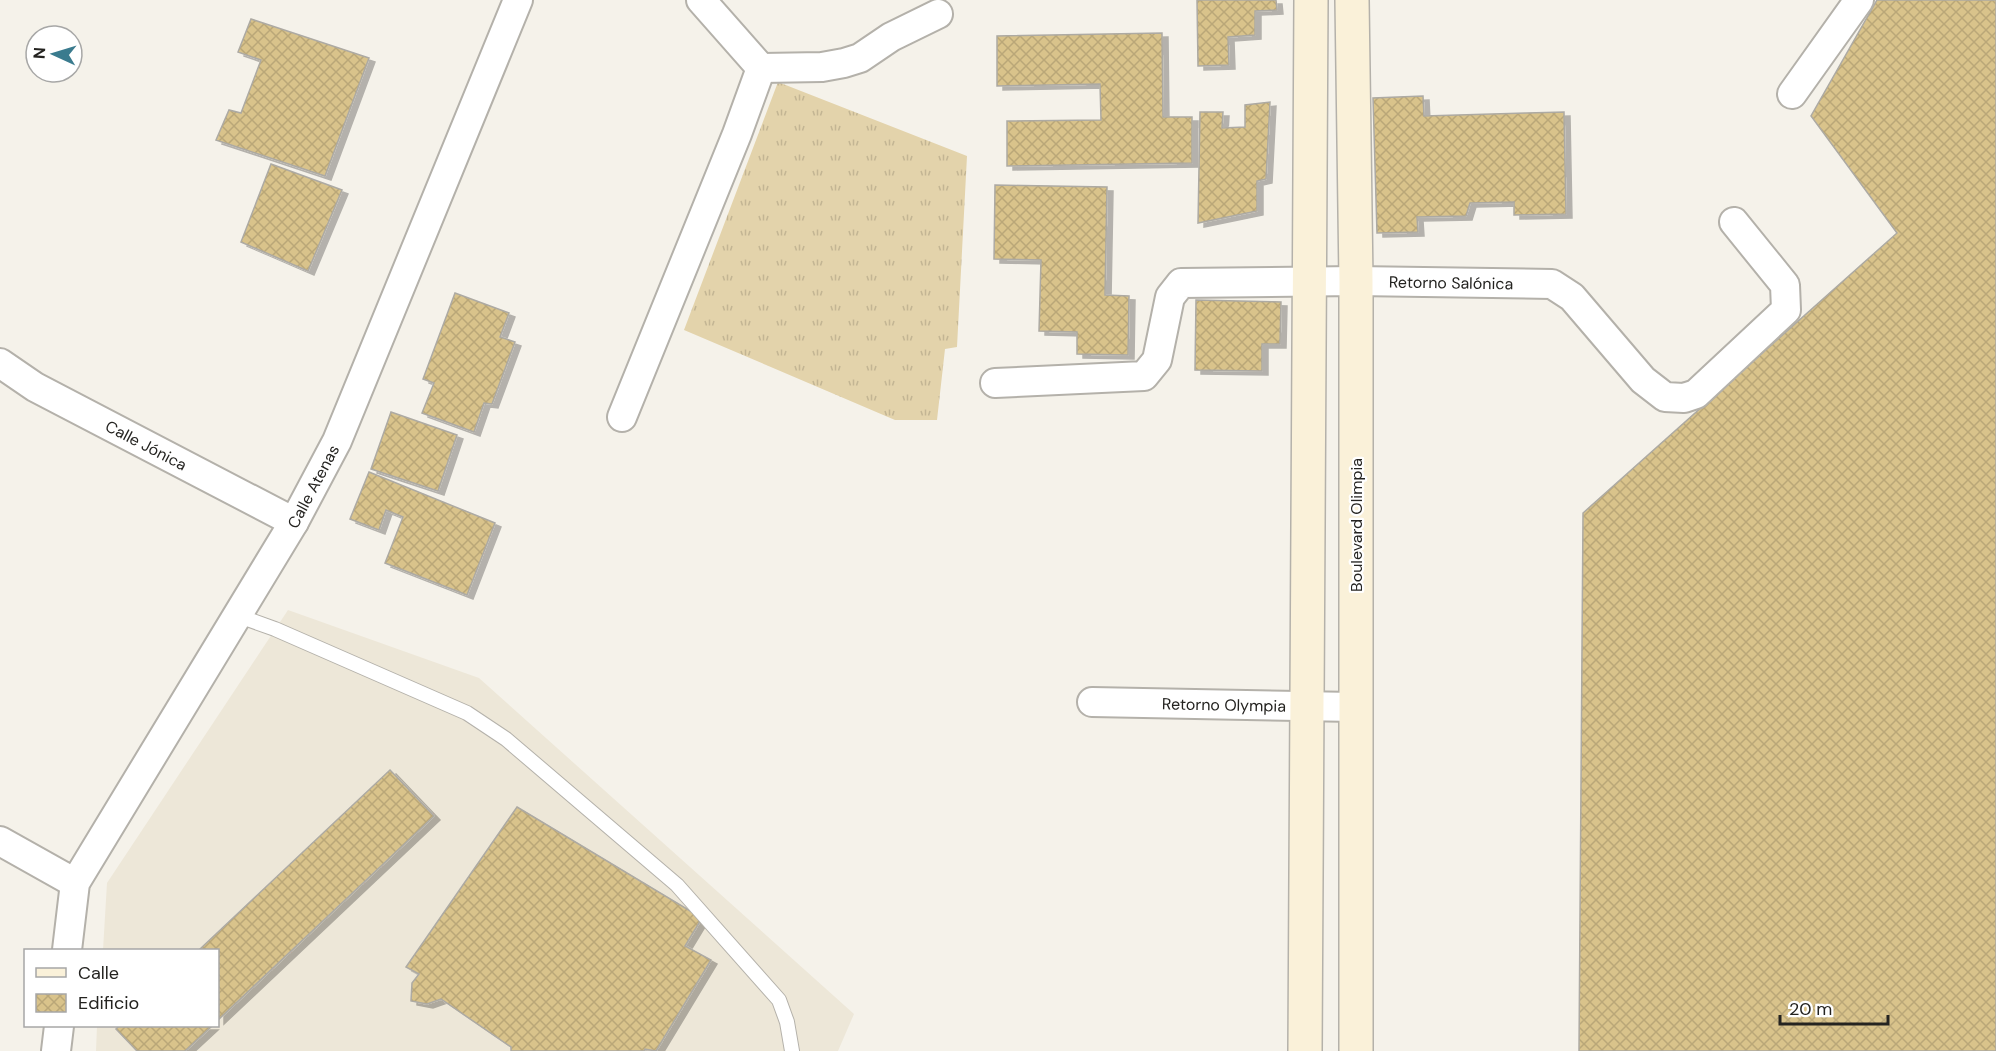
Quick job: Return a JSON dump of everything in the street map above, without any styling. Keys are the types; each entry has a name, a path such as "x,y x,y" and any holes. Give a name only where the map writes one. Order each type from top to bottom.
{"street":[{"name":"Calle Atenas","path":"67,949 75,883 294,522 337,441 518,0"},
{"path":"701,0 761,68 822,67 844,63 860,58 891,37 938,14"},
{"path":"1305,1051 1311,0"},
{"name":"Boulevard Olimpia","path":"1352,0 1356,281 1356,1051"},
{"path":"1792,94 1859,0"},
{"path":"622,417 737,134 761,68"},
{"name":"Retorno Salónica","path":"994,383 1144,376 1157,360 1170,297 1181,283 1311,280 1552,284 1572,297 1643,381 1665,397 1684,398 1696,394 1786,310 1785,285 1734,222"},
{"name":"Calle Jónica","path":"0,363 35,387 294,522"},
{"name":"Retorno Olympia","path":"1092,702 1355,707"},
{"path":"0,841 75,883"},
{"path":"56,1051 58,1027"}],"lane":[{"path":"236,615 275,628 467,712 506,739 677,885 716,927 779,1000 788,1022 792,1051"}],"shaded area":[{"path":"288,610 479,678 854,1014 838,1051 96,1051 97,1027 219,1027 219,949 103,949 107,883"}],"green space":[{"path":"778,82 967,156 957,347 945,349 937,420 895,420 684,330"}],"building":[{"path":"1197,0 1276,0 1277,10 1255,11 1255,35 1228,37 1229,65 1198,66"},
{"path":"1877,0 1996,0 1996,1051 1579,1051 1583,513 1897,233 1811,116"},
{"path":"251,19 369,58 325,176 216,140 229,110 241,113 261,60 238,52"},
{"path":"1162,33 1163,117 1192,117 1192,163 1007,166 1007,121 1101,120 1100,84 997,86 997,36"},
{"path":"1423,96 1424,116 1564,112 1566,214 1514,215 1514,202 1470,203 1466,216 1417,217 1418,232 1377,233 1373,98"},
{"path":"1270,102 1266,179 1257,181 1257,211 1198,223 1200,112 1223,112 1222,128 1245,127 1245,105"},
{"path":"271,164 342,190 308,271 241,242"},
{"path":"995,185 1107,187 1105,295 1129,296 1128,355 1077,354 1077,332 1039,331 1041,260 994,259"},
{"path":"455,293 509,313 500,337 515,342 492,404 484,403 474,432 422,413 434,383 423,379"},
{"path":"1196,300 1281,302 1280,344 1262,344 1262,371 1195,370"},
{"path":"391,412 457,435 438,491 371,469"},
{"path":"369,472 495,523 467,595 385,563 403,517 386,510 379,530 350,519"},
{"path":"390,770 434,816 219,1019 219,949 200,949"},
{"path":"517,807 702,918 685,946 711,960 656,1051 645,1049 644,1051 511,1051 511,1047 441,999 427,1004 411,1001 412,983 419,974 406,967"},
{"path":"118,1027 211,1027 185,1051 137,1051 116,1029"}]}
